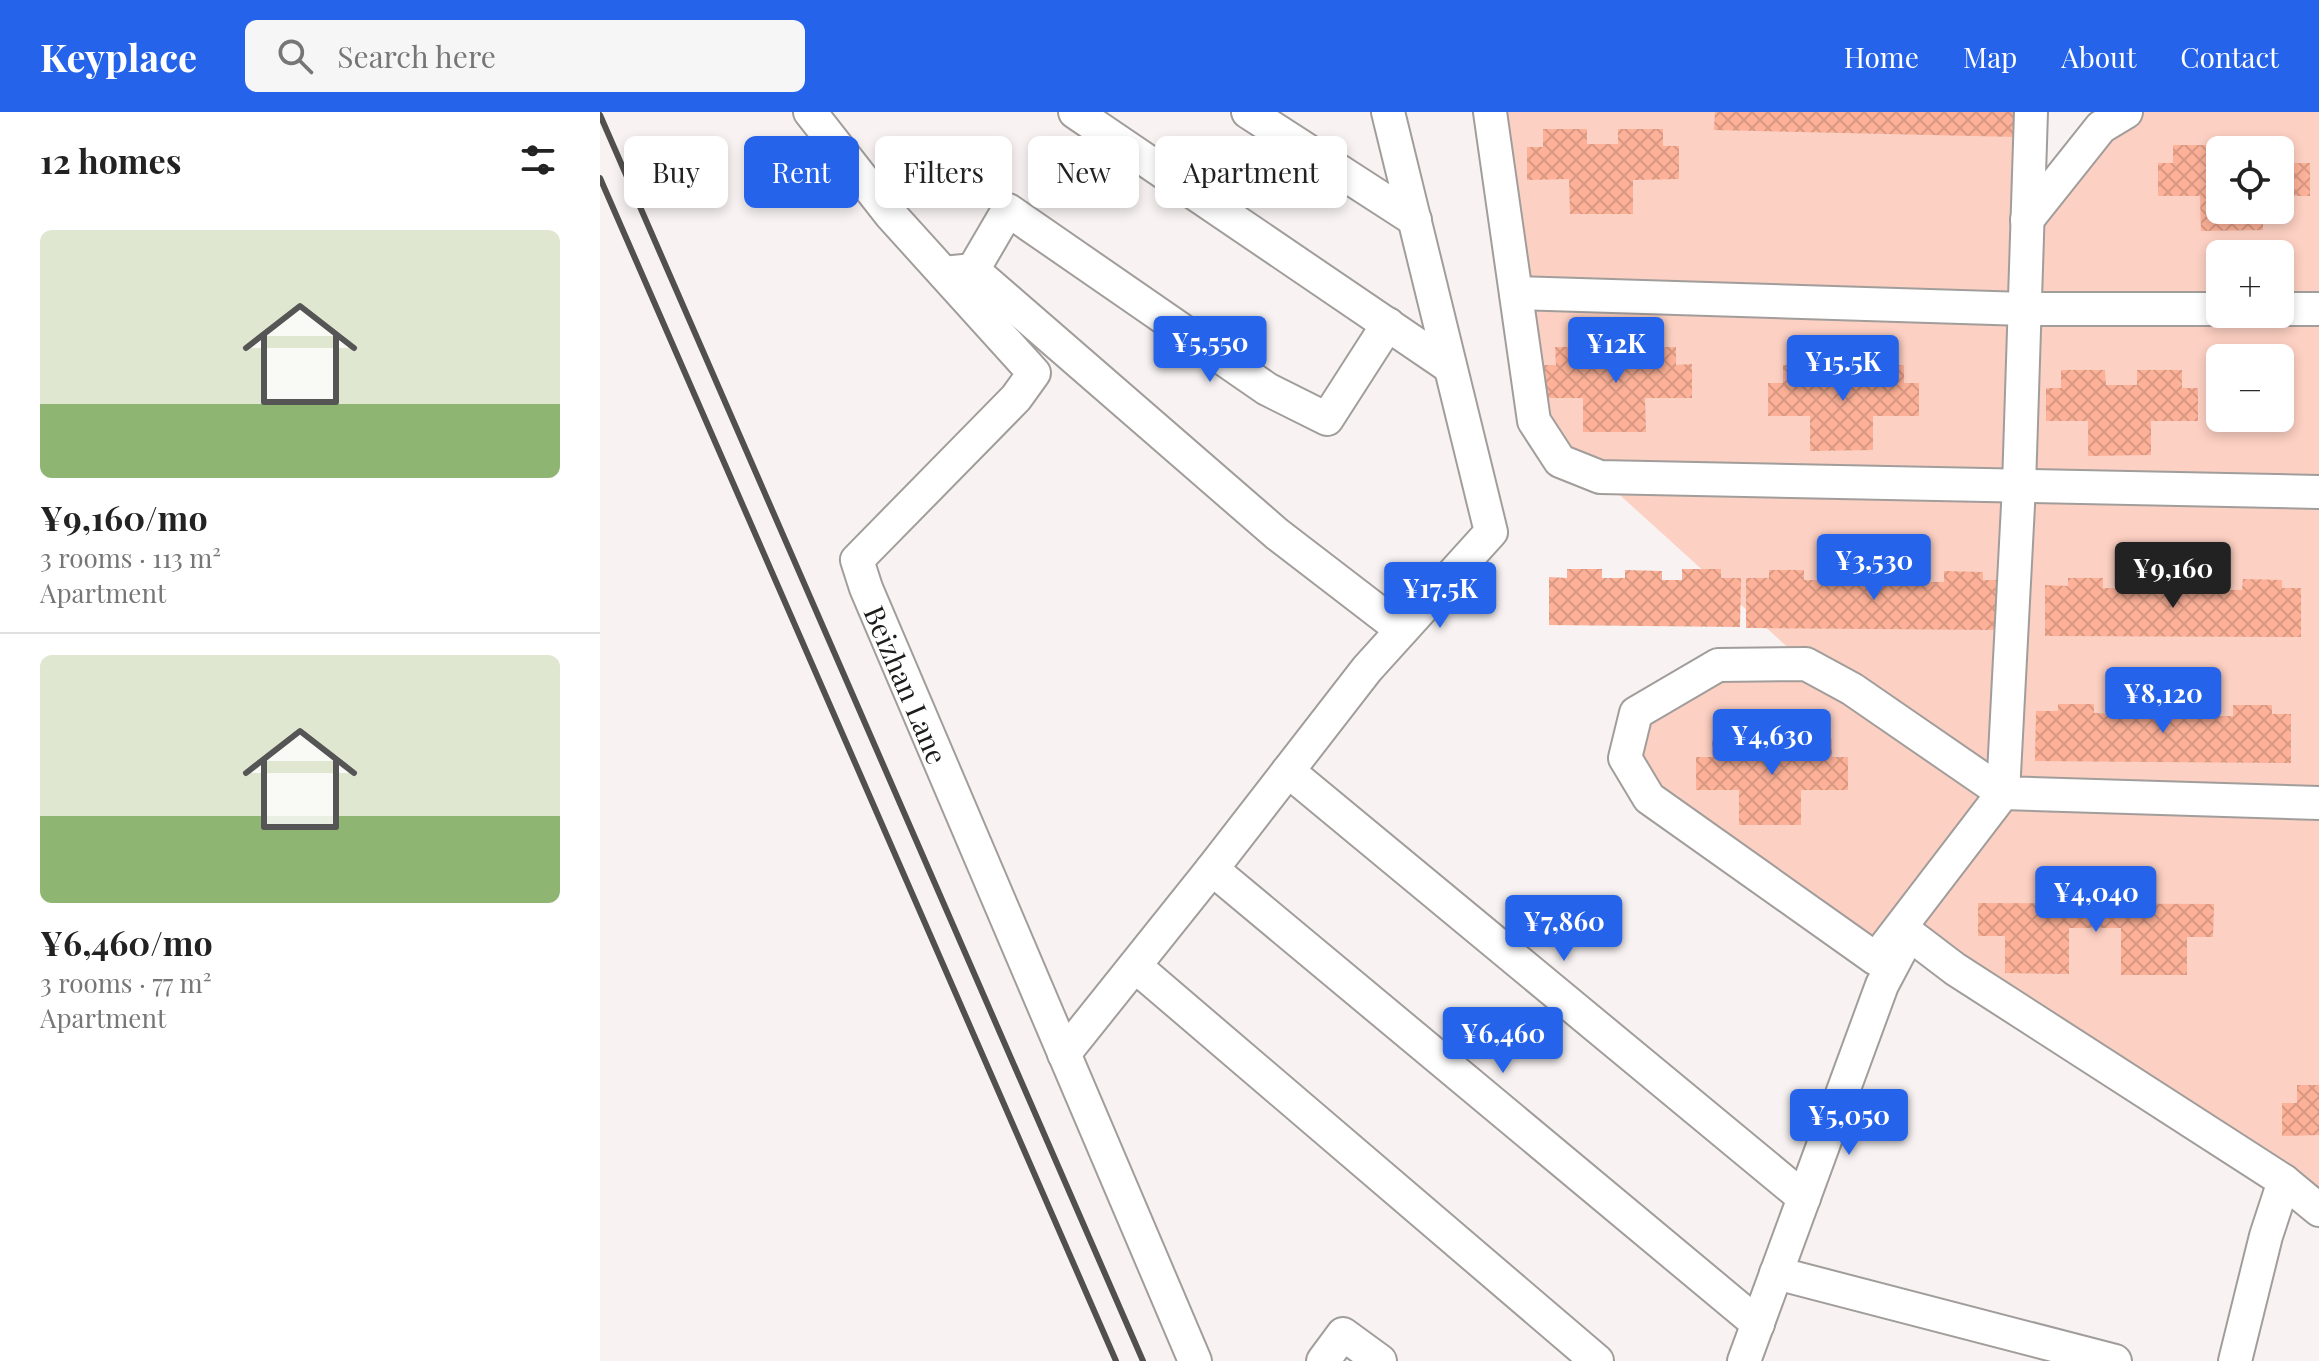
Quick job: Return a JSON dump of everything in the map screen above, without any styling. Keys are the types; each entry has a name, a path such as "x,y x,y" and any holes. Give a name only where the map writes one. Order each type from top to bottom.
{"street":[{"name":"Beizhan Lane","path":"810,112 890,214 958,272 1034,373 1016,398 857,560 866,588 1195,1361"},
{"path":"1075,112 1450,367"},
{"path":"1248,112 1415,220"},
{"path":"1064,1054 1367,669 1491,532 1388,112"},
{"path":"1490,112 1534,421 1560,461 1600,477 2319,492"},
{"path":"2031,112 2019,486 2003,793 1876,959 1649,798 1625,758 1636,713 1718,665 1806,664 1852,689 2003,793 2319,803"},
{"path":"2027,220 2101,127 2126,112"},
{"path":"1388,324 1327,419 1267,389 1008,210 958,272 1277,534 1402,630"},
{"path":"1516,293 2025,309 2206,309"},
{"path":"2294,309 2319,309"},
{"path":"1288,771 1804,1198"},
{"path":"1212,869 1758,1324"},
{"path":"1744,1361 1882,985 1909,934 1955,969 2284,1181 2319,1210"},
{"path":"1135,966 1597,1361"},
{"path":"2235,1361 2266,1236 2284,1181"},
{"path":"1776,1273 2115,1361"},
{"path":"1323,1361 1343,1334 1380,1361"}],"shaded area":[{"path":"1490,112 2031,112 2027,218 2126,112 2319,112 2319,1195 1908,919 1876,959 1649,798 1625,758 1636,713 1718,665 1805,663 1534,421"}],"building":[{"path":"1715,112 2018,112 2017,137 1714,130"},
{"path":"1543,129 1587,129 1587,144 1618,144 1618,129 1663,129 1663,146 1679,146 1679,179 1633,180 1633,214 1570,214 1569,179 1527,180 1527,147 1543,147"},
{"path":"2173,145 2206,145 2206,224 2263,224 2263,230 2201,231 2200,196 2158,196 2158,163 2173,163"},
{"path":"2294,163 2310,163 2310,196 2294,196"},
{"path":"1555,347 1600,347 1601,362 1631,362 1631,347 1676,347 1676,365 1692,364 1692,398 1645,398 1646,432 1583,432 1583,398 1541,398 1541,365 1556,365"},
{"path":"1783,365 1828,365 1828,380 1859,380 1858,365 1904,365 1904,383 1919,383 1919,416 1873,416 1873,450 1810,451 1810,416 1768,416 1768,383 1783,383"},
{"path":"2061,370 2105,370 2106,385 2137,385 2137,370 2182,370 2182,388 2198,388 2198,421 2151,421 2151,455 2088,456 2088,421 2046,421 2046,388 2061,388"},
{"path":"1567,569 1602,569 1602,578 1625,578 1625,570 1662,571 1662,580 1682,580 1682,569 1721,569 1721,578 1741,578 1740,627 1549,625 1549,577 1567,578"},
{"path":"1769,570 1804,570 1804,580 1828,580 1828,571 1863,571 1863,580 1887,580 1887,573 1923,573 1923,582 1944,582 1944,571 1983,572 1983,580 2002,580 2001,630 1746,628 1746,578 1769,578"},
{"path":"2068,578 2103,578 2103,588 2127,588 2127,579 2162,580 2162,588 2186,588 2186,581 2222,581 2222,590 2242,590 2243,579 2282,580 2282,588 2301,588 2301,637 2045,636 2045,585 2068,586"},
{"path":"2058,704 2094,704 2094,713 2118,714 2118,705 2153,705 2153,714 2176,714 2176,706 2212,707 2212,716 2233,716 2233,705 2272,705 2272,714 2291,714 2291,763 2035,761 2036,711 2058,711"},
{"path":"1756,739 1756,754 1787,754 1787,739 1832,739 1832,757 1848,757 1848,790 1801,790 1801,825 1739,825 1739,790 1696,790 1696,757 1712,757 1712,740"},
{"path":"1978,903 2214,904 2213,937 2187,937 2187,975 2121,975 2121,928 2069,928 2069,974 2005,973 2005,936 1978,936"},
{"path":"2297,1085 2319,1085 2319,1135 2282,1136 2282,1103 2297,1103"}],"railway":[{"path":"600,115 1143,1361"},
{"path":"600,178 1116,1361"}]}
